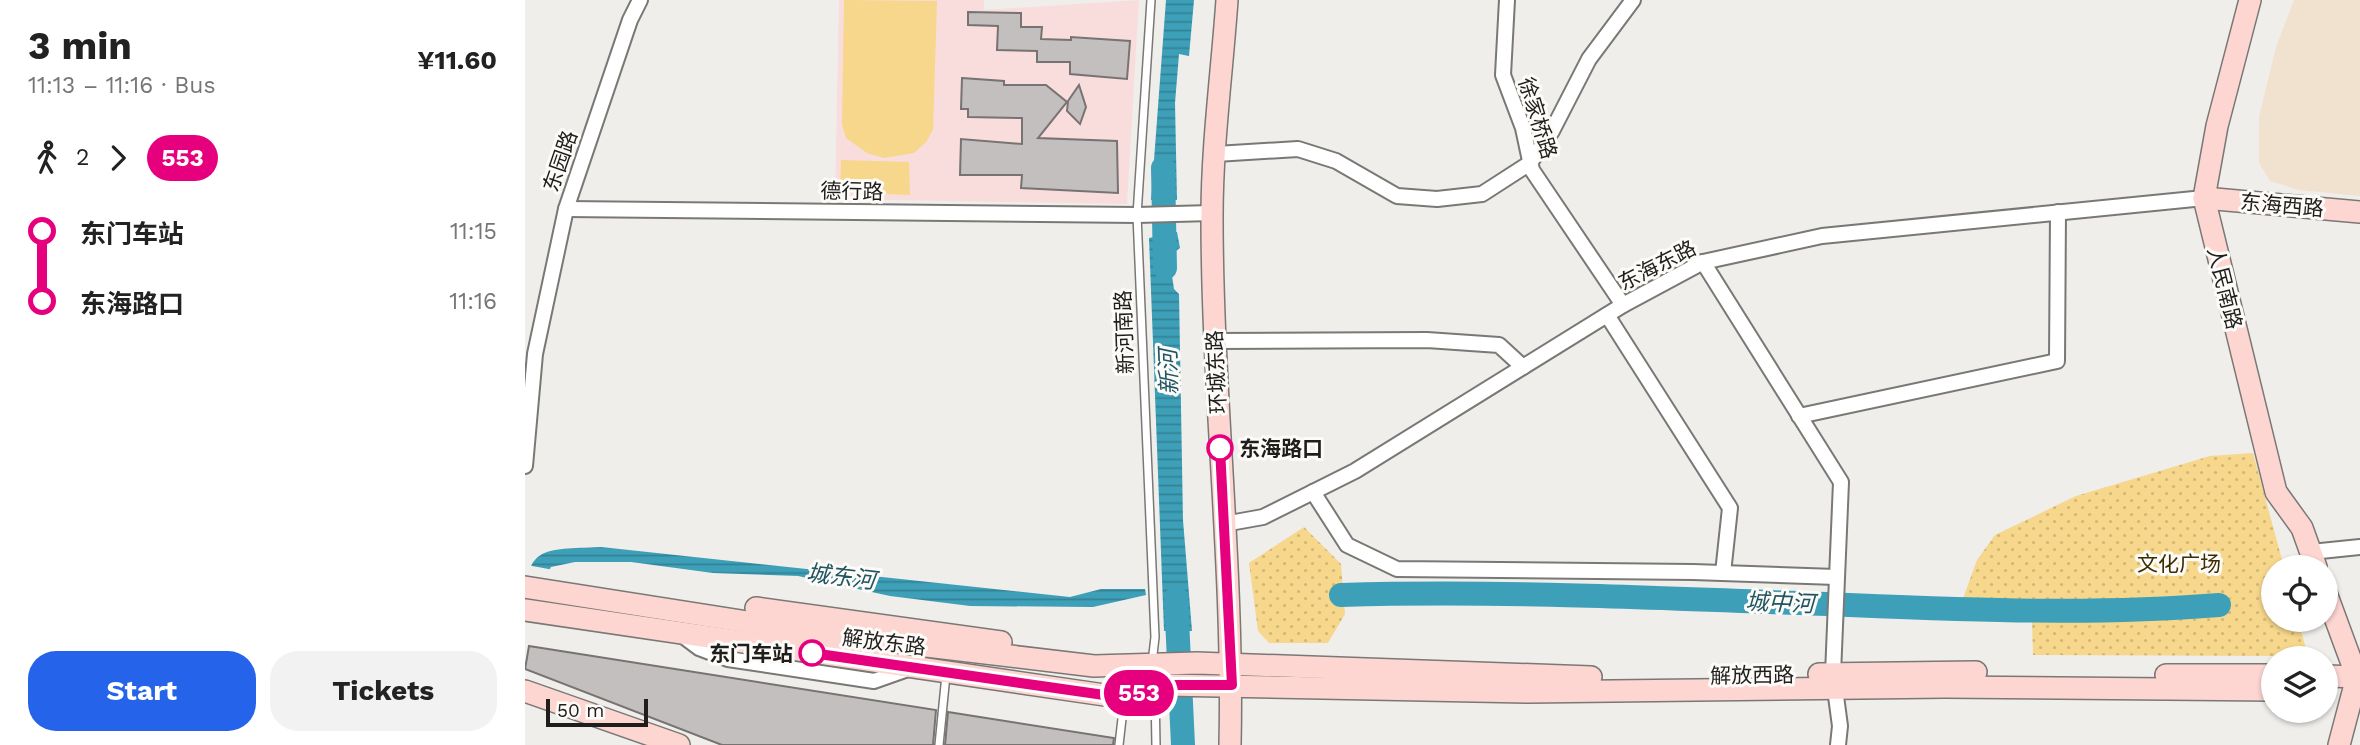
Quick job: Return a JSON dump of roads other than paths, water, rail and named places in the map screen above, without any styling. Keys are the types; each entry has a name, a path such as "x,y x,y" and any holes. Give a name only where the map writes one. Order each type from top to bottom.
{"street":[{"name":"东园路","path":"525,466 535,354 566,209 630,20 640,0"},
{"name":"环城东路","path":"1227,0 1212,213 1214,341 1231,675 1230,745"},
{"name":"徐家桥路","path":"1507,0 1503,75 1523,128 1531,170 1623,305"},
{"path":"1216,154 1298,149 1336,161 1397,196 1437,200 1482,194 1530,163 1552,131 1589,59 1633,0"},
{"name":"人民南路","path":"2250,0 2217,126 2204,198 2276,492 2302,528 2311,555"},
{"name":"东海东路","path":"1224,524 1263,517 1355,471 1623,305 1703,262 1822,236 2204,198"},
{"name":"东海西路","path":"2204,198 2360,212"},
{"name":"德行路","path":"566,209 1137,215 1212,213"},
{"path":"1799,416 2057,360 2058,212"},
{"path":"1703,262 1841,482 1834,623 1835,681 1840,726 1838,745"},
{"path":"1607,315 1730,508 1723,573"},
{"path":"1214,341 1427,340 1499,345 1523,367"},
{"path":"1313,492 1347,545 1397,569 1723,573 1836,583"},
{"path":"2331,555 2360,547"},
{"path":"525,586 574,581 1157,663 1197,663 1231,675 1529,692 1835,681 2261,675"},
{"name":"解放东路","path":"525,586 913,657 1094,666 1157,663"},
{"path":"525,610 679,633 913,657 946,674 1125,698 1160,686 1198,685 1231,675"},
{"path":"2338,629 2357,684 2339,745"},
{"path":"2338,679 2357,684"},
{"path":"1835,681 2261,690"},
{"path":"2338,688 2357,684"},
{"path":"525,691 679,745"}],"lane":[{"name":"新河南路","path":"1151,0 1137,215 1157,663"},
{"path":"939,745 946,674"},
{"path":"1156,745 1160,686"},
{"path":"1119,745 1125,698"}],"water":[{"path":"1166,0 1194,0 1189,56 1179,54 1175,103 1177,200 1151,200"},
{"name":"新河","path":"1177,232 1180,248 1169,256 1174,289 1179,294 1183,520 1192,631 1164,631 1149,238"},
{"name":"城东河","path":"601,547 1070,597 1101,589 1145,589 1146,595 1093,607 970,606 890,596 798,576 713,573 631,562 575,562 551,567 525,612 528,574 533,562 541,555 564,549"}],"waterway":[{"name":"新河","path":"1163,168 1165,268"},
{"name":"城中河","path":"1341,595 1531,594 2034,611 2219,605"},
{"name":"新河","path":"1176,598 1183,745"}],"place":[{"name":"东海路口","path":"1220,448"},
{"name":"东门车站","path":"812,653"}],"park label":[{"name":"文化广场","path":"2179,563"}]}
